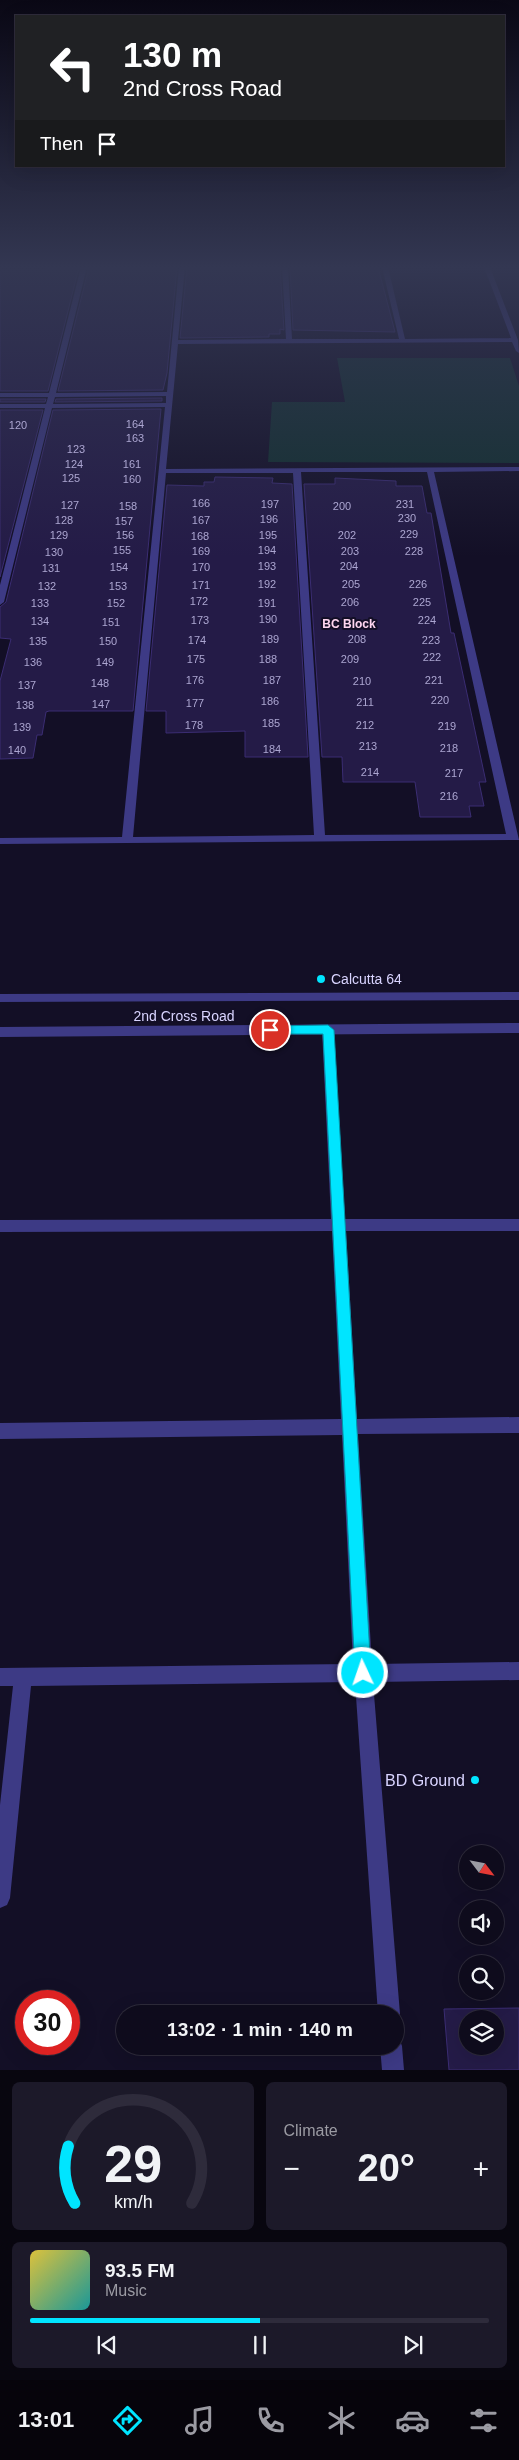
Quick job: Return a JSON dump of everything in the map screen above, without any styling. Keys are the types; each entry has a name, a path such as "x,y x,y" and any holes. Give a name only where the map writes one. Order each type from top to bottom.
{"street":[{"path":"0,602 60,364"},
{"path":"127,840 173,364"},
{"path":"0,395 170,394"},
{"path":"0,406 169,405"},
{"path":"162,471 519,469"},
{"path":"297,470 320,839"},
{"path":"0,841 515,837 430,470"},
{"path":"0,998 519,996"},
{"name":"2nd Cross Road","path":"0,1032 519,1028"},
{"path":"328,1030 363,1673 388,2005"},
{"path":"0,1226 519,1225"},
{"path":"0,1431 519,1425"},
{"path":"0,1677 519,1671"},
{"path":"0,1898 23,1676"},
{"path":"392,2055 393,2070"}],"green space":[{"path":"338,364 512,364 519,386 519,463 268,462 272,402 345,402"}],"building":[{"path":"0,364 55,364 48,391 0,391"},
{"path":"65,364 168,364 163,390 58,391"},
{"path":"162,398 162,401 55,402 56,399"},
{"path":"0,399 46,399 45,402 0,402"},
{"path":"161,409 133,711 46,712 42,735 37,735 33,758 0,759 0,681 11,639 0,638 0,607 6,602 53,410"},
{"path":"0,410 43,410 0,577"},
{"path":"215,477 273,478 272,483 292,484 308,757 245,757 245,731 166,733 166,711 146,711 167,485 204,486 204,482 214,482"},
{"path":"335,478 396,481 396,486 422,486 427,513 431,513 451,633 454,633 486,782 479,782 484,806 469,806 471,817 420,817 415,782 343,782 342,757 322,757 304,484 335,484"},
{"path":"519,2008 519,2070 449,2070 444,2009"}],"place":[{"name":"Calcutta 64","path":"321,979"},
{"name":"BD Ground","path":"475,1780"}],"district":[{"name":"BC Block","path":"349,624"}],"route":[{"path":"270,1030 328,1030 363,1673"}]}
